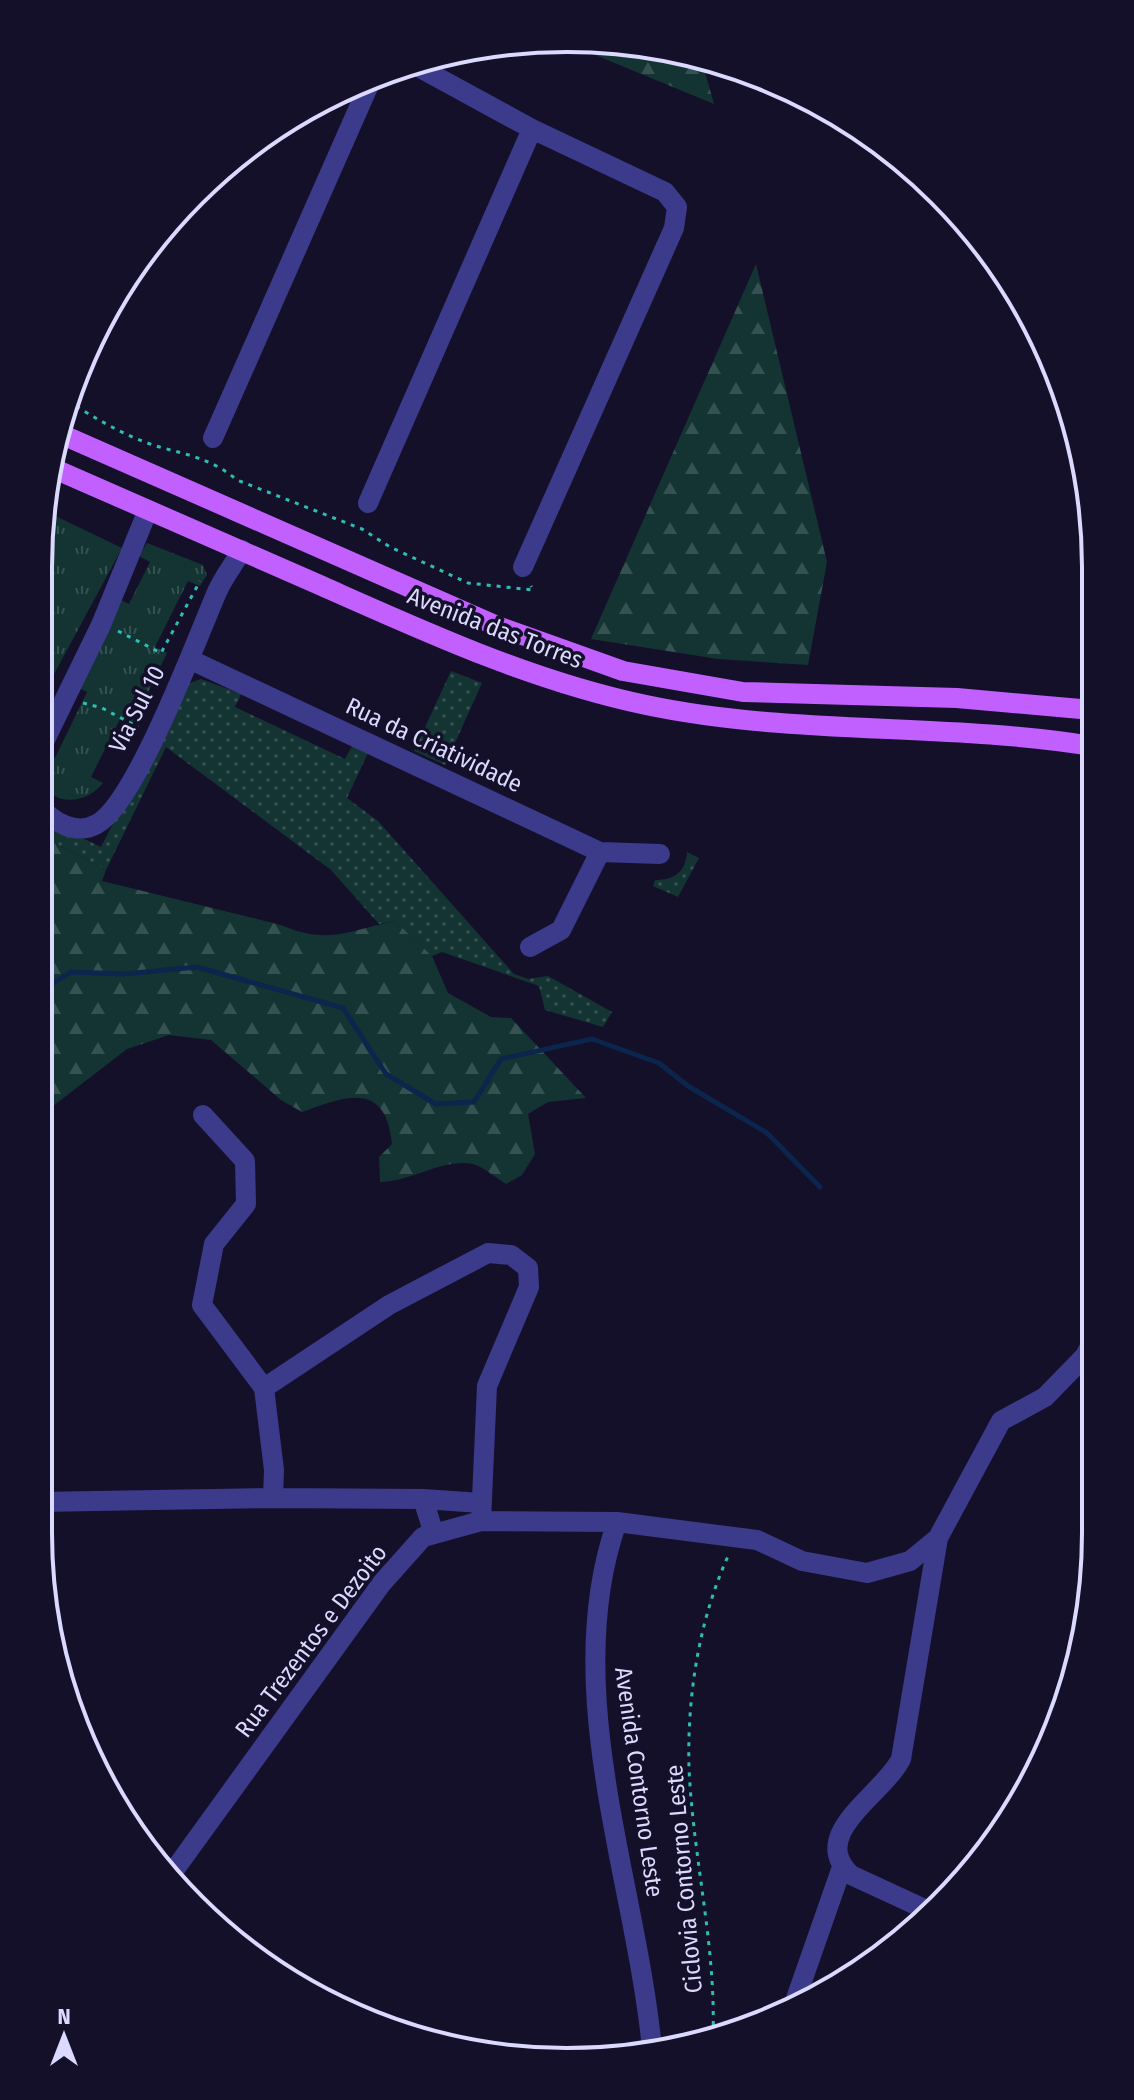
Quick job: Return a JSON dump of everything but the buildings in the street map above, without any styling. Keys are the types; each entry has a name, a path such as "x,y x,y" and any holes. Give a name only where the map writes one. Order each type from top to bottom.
{"main road":[{"name":"Avenida das Torres","path":"69,438 497,626 623,671 743,692 957,698 1082,709"},
{"name":"Avenida das Torres","path":"61,472 508,666 646,705 733,719 991,735 1082,745"}],"street":[{"path":"438,69 448,80"},
{"path":"429,71 532,129 665,192 677,207 674,228 523,567"},
{"path":"213,438 365,93"},
{"path":"368,503 532,129"},
{"path":"52,723 101,625 148,510"},
{"name":"Via Sul 10","path":"52,817 60,824 77,828 96,825 121,800 191,660 218,589 242,550"},
{"name":"Rua da Criatividade","path":"191,660 600,852 660,854"},
{"path":"530,947 561,930 600,852"},
{"path":"203,1115 245,1161 246,1204 214,1244 202,1305 264,1388 274,1470 273,1498"},
{"path":"52,1502 423,1499 481,1512 487,1386 529,1287 528,1268 511,1255 488,1253 389,1305 264,1388"},
{"name":"Rua Trezentos e Dezoito","path":"176,1868 382,1583 423,1537 481,1512 617,1522 738,1536 757,1540 802,1561 867,1573 910,1561 938,1538 1001,1421 1045,1397 1082,1359"},
{"path":"423,1499 434,1534"},
{"name":"Avenida Contorno Leste","path":"617,1522 599,1600 595,1670 602,1741 651,2041"},
{"path":"798,1993 842,1867 837,1847 843,1825 891,1779 901,1759 938,1538"},
{"path":"842,1867 875,1889 920,1908"}],"path":[{"path":"77,407 98,421 163,448 189,453 225,470 237,480 362,529 390,547 468,583 533,590 523,567"},
{"path":"101,625 161,653 198,580 218,589"},
{"path":"64,697 102,708 154,735"},
{"name":"Ciclovia Contorno Leste","path":"713,2026 714,1984 689,1768 693,1681 712,1591 738,1536"}],"green space":[{"path":"590,53 634,56 705,71 714,104"},
{"path":"756,264 827,562 808,665 718,659 591,639"},
{"path":"55,516 122,548 52,678"},
{"path":"147,543 203,565 207,575 200,586 188,581 155,647 167,653 134,722 121,717 91,777 103,783 79,799 67,800 52,793 52,757 55,758 87,692 74,686 117,598 129,604 150,562 139,556"},
{"path":"451,671 482,683 445,765 414,751"},
{"path":"201,679 241,694 235,707 345,759 352,746 368,753 347,798 378,821 514,974 528,979 548,976 612,1012 603,1027 545,1010 539,986 442,952 432,956 395,921 379,924 331,870 166,747 106,870 52,842 52,823 101,847 184,685"},
{"path":"52,842 106,870 102,881 297,931 338,934 395,921 432,956 448,993 491,1017 511,1018 586,1098 548,1102 528,1114 535,1154 522,1175 506,1184 477,1165 462,1163 380,1182 379,1157 392,1144 388,1124 381,1110 372,1102 348,1098 302,1112 281,1100 211,1040 169,1035 127,1049 53,1106"},
{"path":"687,852 699,858 678,897 653,886 655,880 678,874"}],"waterway":[{"path":"52,984 71,972 124,974 197,967 343,1008 386,1074 436,1104 474,1102 501,1059 592,1039 659,1063 688,1086 767,1133 820,1187"}]}
